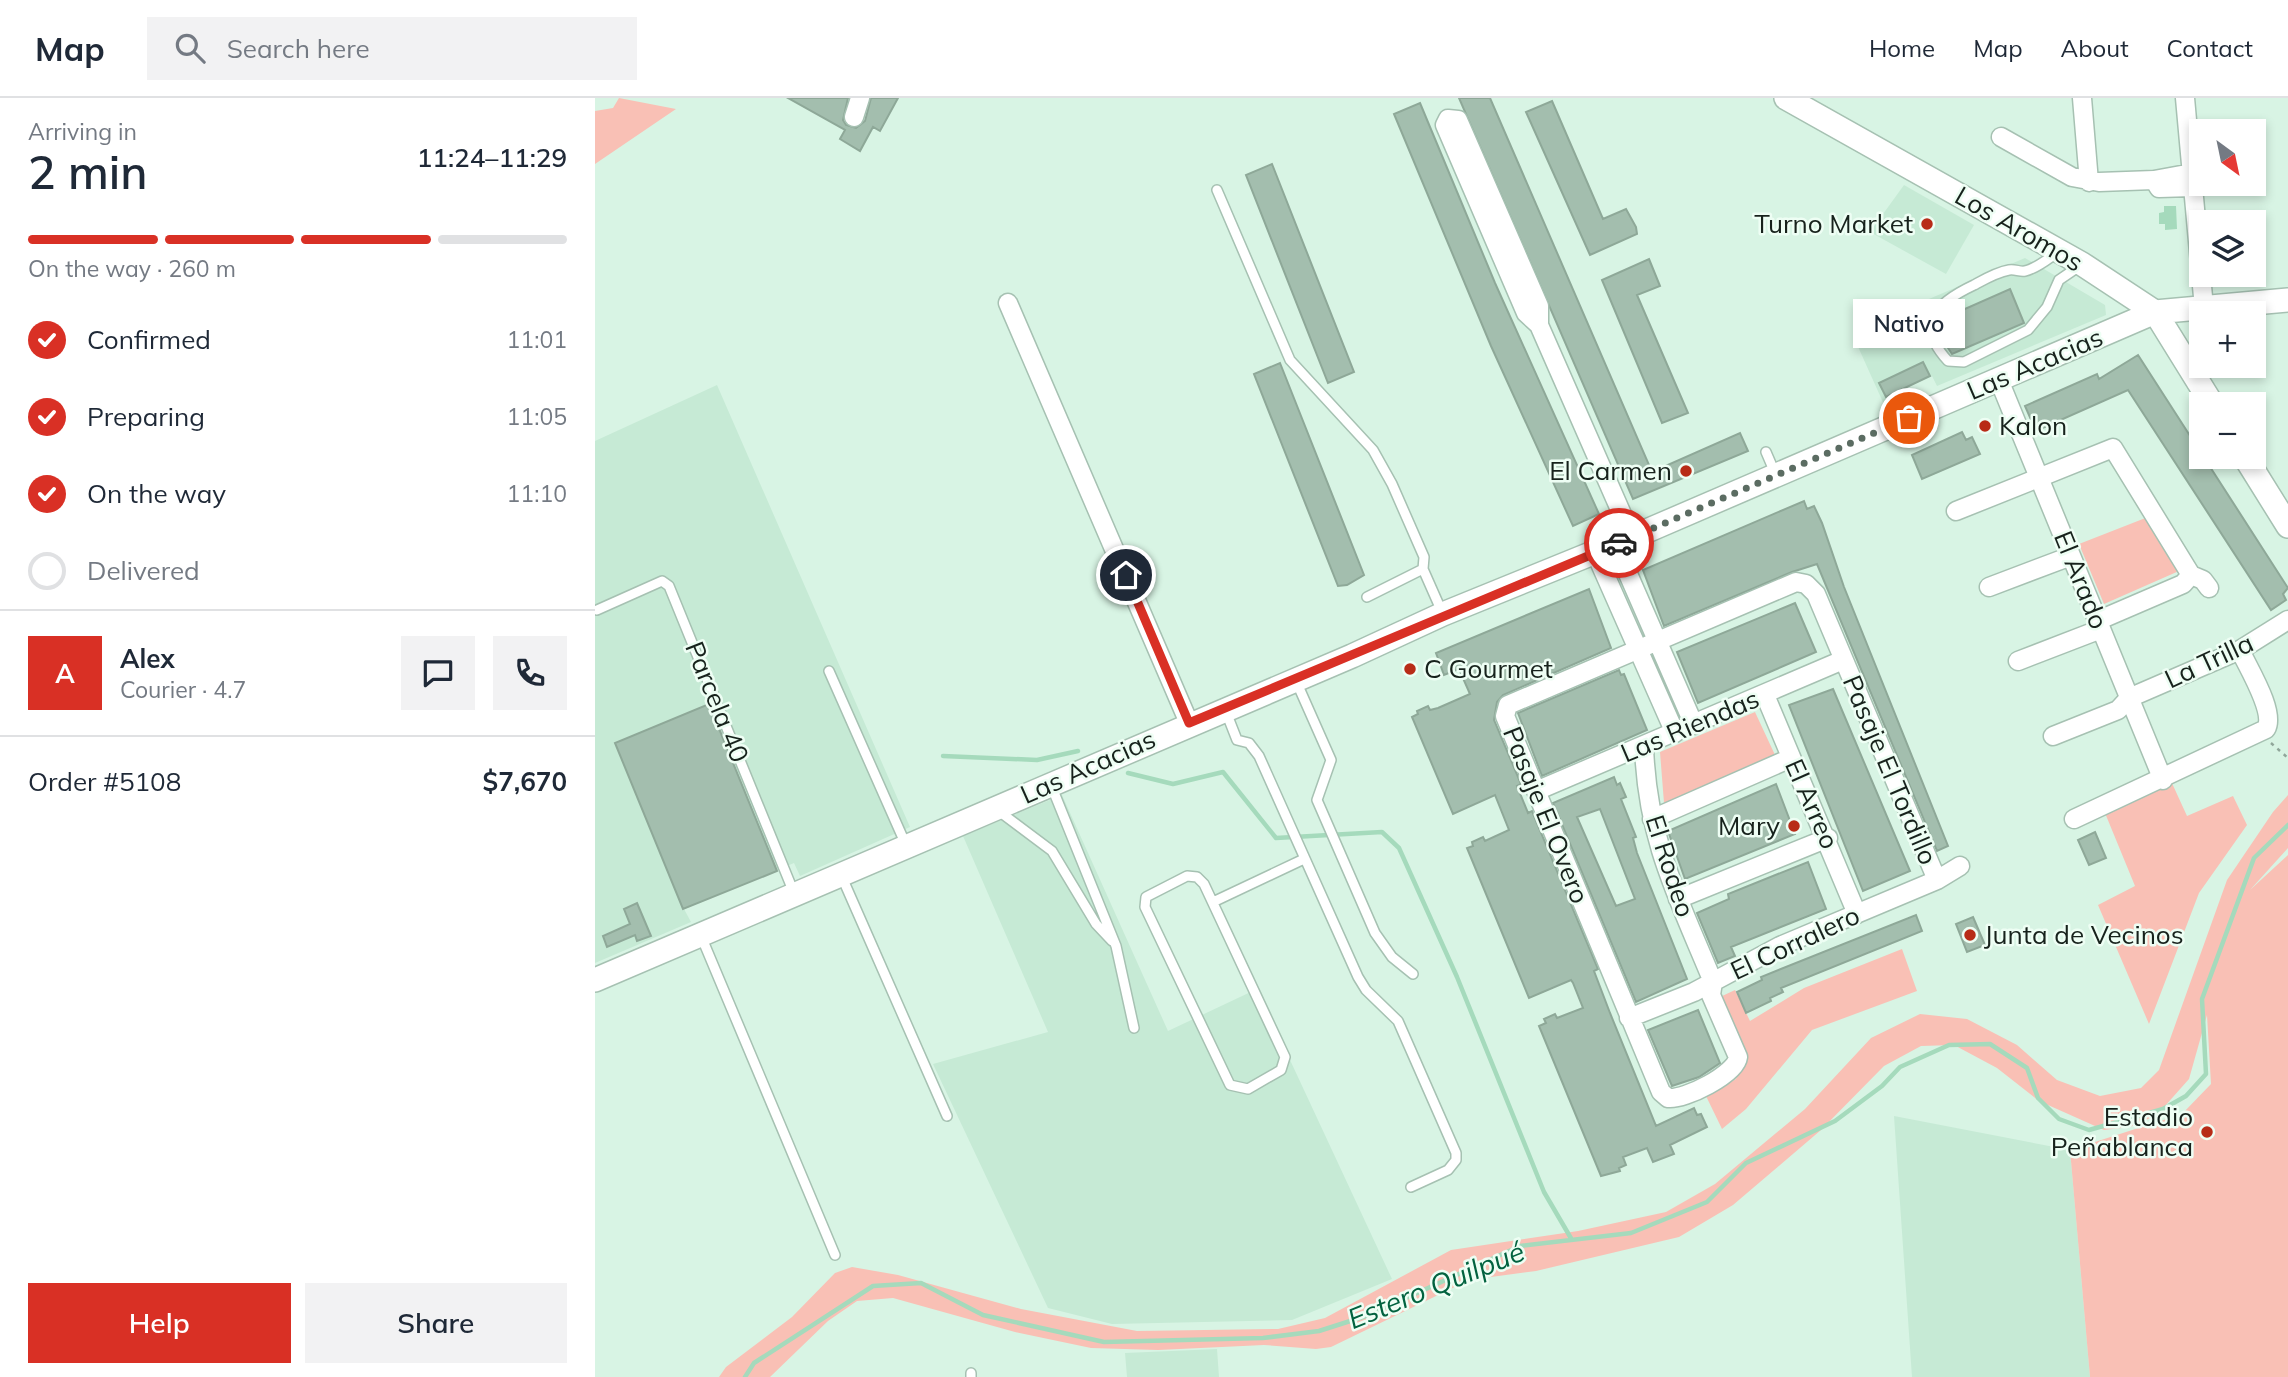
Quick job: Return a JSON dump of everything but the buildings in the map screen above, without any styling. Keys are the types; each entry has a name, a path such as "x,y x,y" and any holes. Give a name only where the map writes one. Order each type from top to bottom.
{"street":[{"path":"854,117 860,98"},
{"name":"Los Aromos","path":"1786,98 2060,251 2155,312 2205,392"},
{"path":"2081,98 2089,181"},
{"path":"2185,98 2189,145"},
{"path":"1539,325 1526,313 1445,125 1448,119 1458,120 1539,306 1539,325 1614,544 1639,650 1675,733"},
{"path":"2001,137 2072,177 2089,181 2154,180 2159,188 2189,181"},
{"path":"2194,196 2203,301"},
{"name":"Las Acacias","path":"2266,302 2288,300"},
{"path":"1008,303 1189,723"},
{"name":"Las Acacias","path":"595,980 1189,723 1296,680 1443,614 1614,544 2155,312 2189,309"},
{"name":"El Arado","path":"1999,380 2163,780"},
{"path":"1957,511 2113,449 2191,575 2203,580 2209,588"},
{"path":"2252,469 2288,526"},
{"path":"1614,544 1694,725"},
{"path":"1989,587 2071,556"},
{"path":"2018,661 2183,584 2191,575"},
{"name":"Pasaje El Tordillo","path":"1659,641 1802,583 1816,594 1937,880"},
{"name":"La Trilla","path":"2053,736 2118,710 2129,698 2239,650 2288,620"},
{"path":"1639,650 1659,641"},
{"name":"Pasaje El Overo","path":"1639,650 1513,702 1505,709 1629,1017 1661,1092 1668,1098 1678,1098 1731,1072 1738,1062 1711,995 1713,982"},
{"path":"2074,820 2260,734 2270,723 2268,710 2239,650"},
{"name":"Las Riendas","path":"1536,791 1843,660"},
{"name":"El Arreo","path":"1765,695 1828,838 1857,914"},
{"name":"El Rodeo","path":"1644,746 1651,819 1668,878 1713,982"},
{"path":"1651,819 1791,758"},
{"path":"1678,899 1828,838"},
{"name":"El Corralero","path":"1629,1017 1713,982 1780,946 1937,880 1959,866"}],"lane":[{"path":"1217,190 1290,359 1373,450 1392,484 1425,557 1423,569 1443,614"},
{"path":"2060,251 2028,270 2003,271 1944,301 1931,320 1934,342 1940,353 1948,361 1964,362 2014,339 2036,323 2059,279 2082,264"},
{"path":"1766,452 1776,475"},
{"path":"1367,597 1423,569"},
{"name":"Parcela 40","path":"597,610 649,584 661,581 669,586 794,893"},
{"path":"829,671 906,845"},
{"path":"1296,680 1331,760 1317,800 1375,933 1392,957 1413,974"},
{"path":"1225,709 1237,740 1249,743 1259,756 1357,977 1366,990 1398,1021 1455,1153 1456,1160 1448,1170 1411,1187"},
{"path":"1050,784 1116,946 1134,1028"},
{"path":"995,808 1052,851 1096,924 1116,946"},
{"path":"1213,902 1304,859"},
{"path":"841,873 947,1116"},
{"path":"1187,876 1197,877 1213,902 1285,1057 1281,1070 1248,1090 1230,1085 1145,907 1146,897 1187,876"},
{"path":"700,934 835,1255"}],"path":[{"path":"2260,734 2288,758"}],"shaded area":[{"path":"619,98 676,109 595,164 595,111 613,108"},
{"path":"1904,185 1974,225 1946,274 1870,232"},
{"path":"2164,206 2176,206 2177,229 2165,230 2165,224 2159,224 2159,213 2164,212"},
{"path":"2025,258 2105,305 2106,315 1937,386 1932,376 1886,397 1892,406 1886,409 1855,340 1884,326 1882,319"},
{"path":"717,385 910,827 800,876 794,863 684,909 691,922 595,963 595,441"},
{"path":"2148,517 2179,571 2104,604 2079,544"},
{"path":"1755,712 1775,755 1664,803 1660,752"},
{"path":"2171,781 2187,816 2233,796 2247,825 2199,893 2149,1024 2098,905 2135,886 2105,813"},
{"path":"1062,795 1168,1031 1257,989 1392,1279 1292,1320 1112,1324 1048,1308 933,1064 1048,1032 963,836"},
{"path":"2288,795 2288,848 2250,890 2288,855 2288,1377 2090,1377 2070,1150 2182,1114 2211,1084 2207,1015 2189,1079 2157,1115 2130,1127 2104,1130 2039,1101 1997,1068 1954,1045 1921,1046 1884,1066 1821,1130 1733,1205 1679,1237 1536,1271 1469,1280 1331,1347 1316,1349 1264,1345 1158,1350 1091,1348 1015,1332 893,1298 857,1301 828,1321 770,1377 719,1377 726,1367 792,1317 835,1273 852,1267 898,1275 1021,1309 1137,1331 1278,1329 1325,1318 1451,1250 1578,1231 1666,1212 1715,1184 1805,1109 1871,1038 1920,1014 1967,1019 2017,1045 2057,1080 2100,1096 2141,1088 2159,1070 2227,880 2273,812"},
{"path":"1902,949 1917,991 1812,1030 1746,1109 1722,1129 1706,1096 1736,1079 1744,1059 1720,997 1735,990 1750,1021 1804,988"},
{"path":"1894,1116 2070,1150 2090,1377 1912,1377"},
{"path":"1217,1349 1219,1377 1127,1377 1125,1353"}],"waterway":[{"path":"943,756 1037,760 1078,751"},
{"path":"1128,773 1173,784 1223,772 1276,838 1382,832 1399,848 1457,977 1544,1192 1572,1240"},
{"name":"Estero Quilpué","path":"745,1377 754,1363 873,1286 921,1283 983,1315 1104,1342 1263,1338 1319,1331 1369,1315 1520,1246 1631,1233 1707,1202 1746,1163 1835,1121 1882,1086 1900,1067 1949,1045 1990,1044 2027,1068 2038,1098 2059,1119 2089,1130 2163,1109 2186,1096 2206,1074 2202,999 2254,858 2288,825"}],"way so far":[{"path":"1619,543 1909,418"}],"place":[{"name":"Turno Market","path":"1927,224"},
{"name":"Nativo","path":"1909,418"},
{"name":"Kalon","path":"1985,426"},
{"name":"El Carmen","path":"1686,471"},
{"name":"C Gourmet","path":"1410,669"},
{"name":"Mary","path":"1794,826"},
{"name":"Junta de Vecinos","path":"1970,935"},
{"name":"Estadio Peñablanca","path":"2207,1132"}],"route":[{"path":"1126,575 1189,723 1352,656 1443,614 1619,543"}]}
